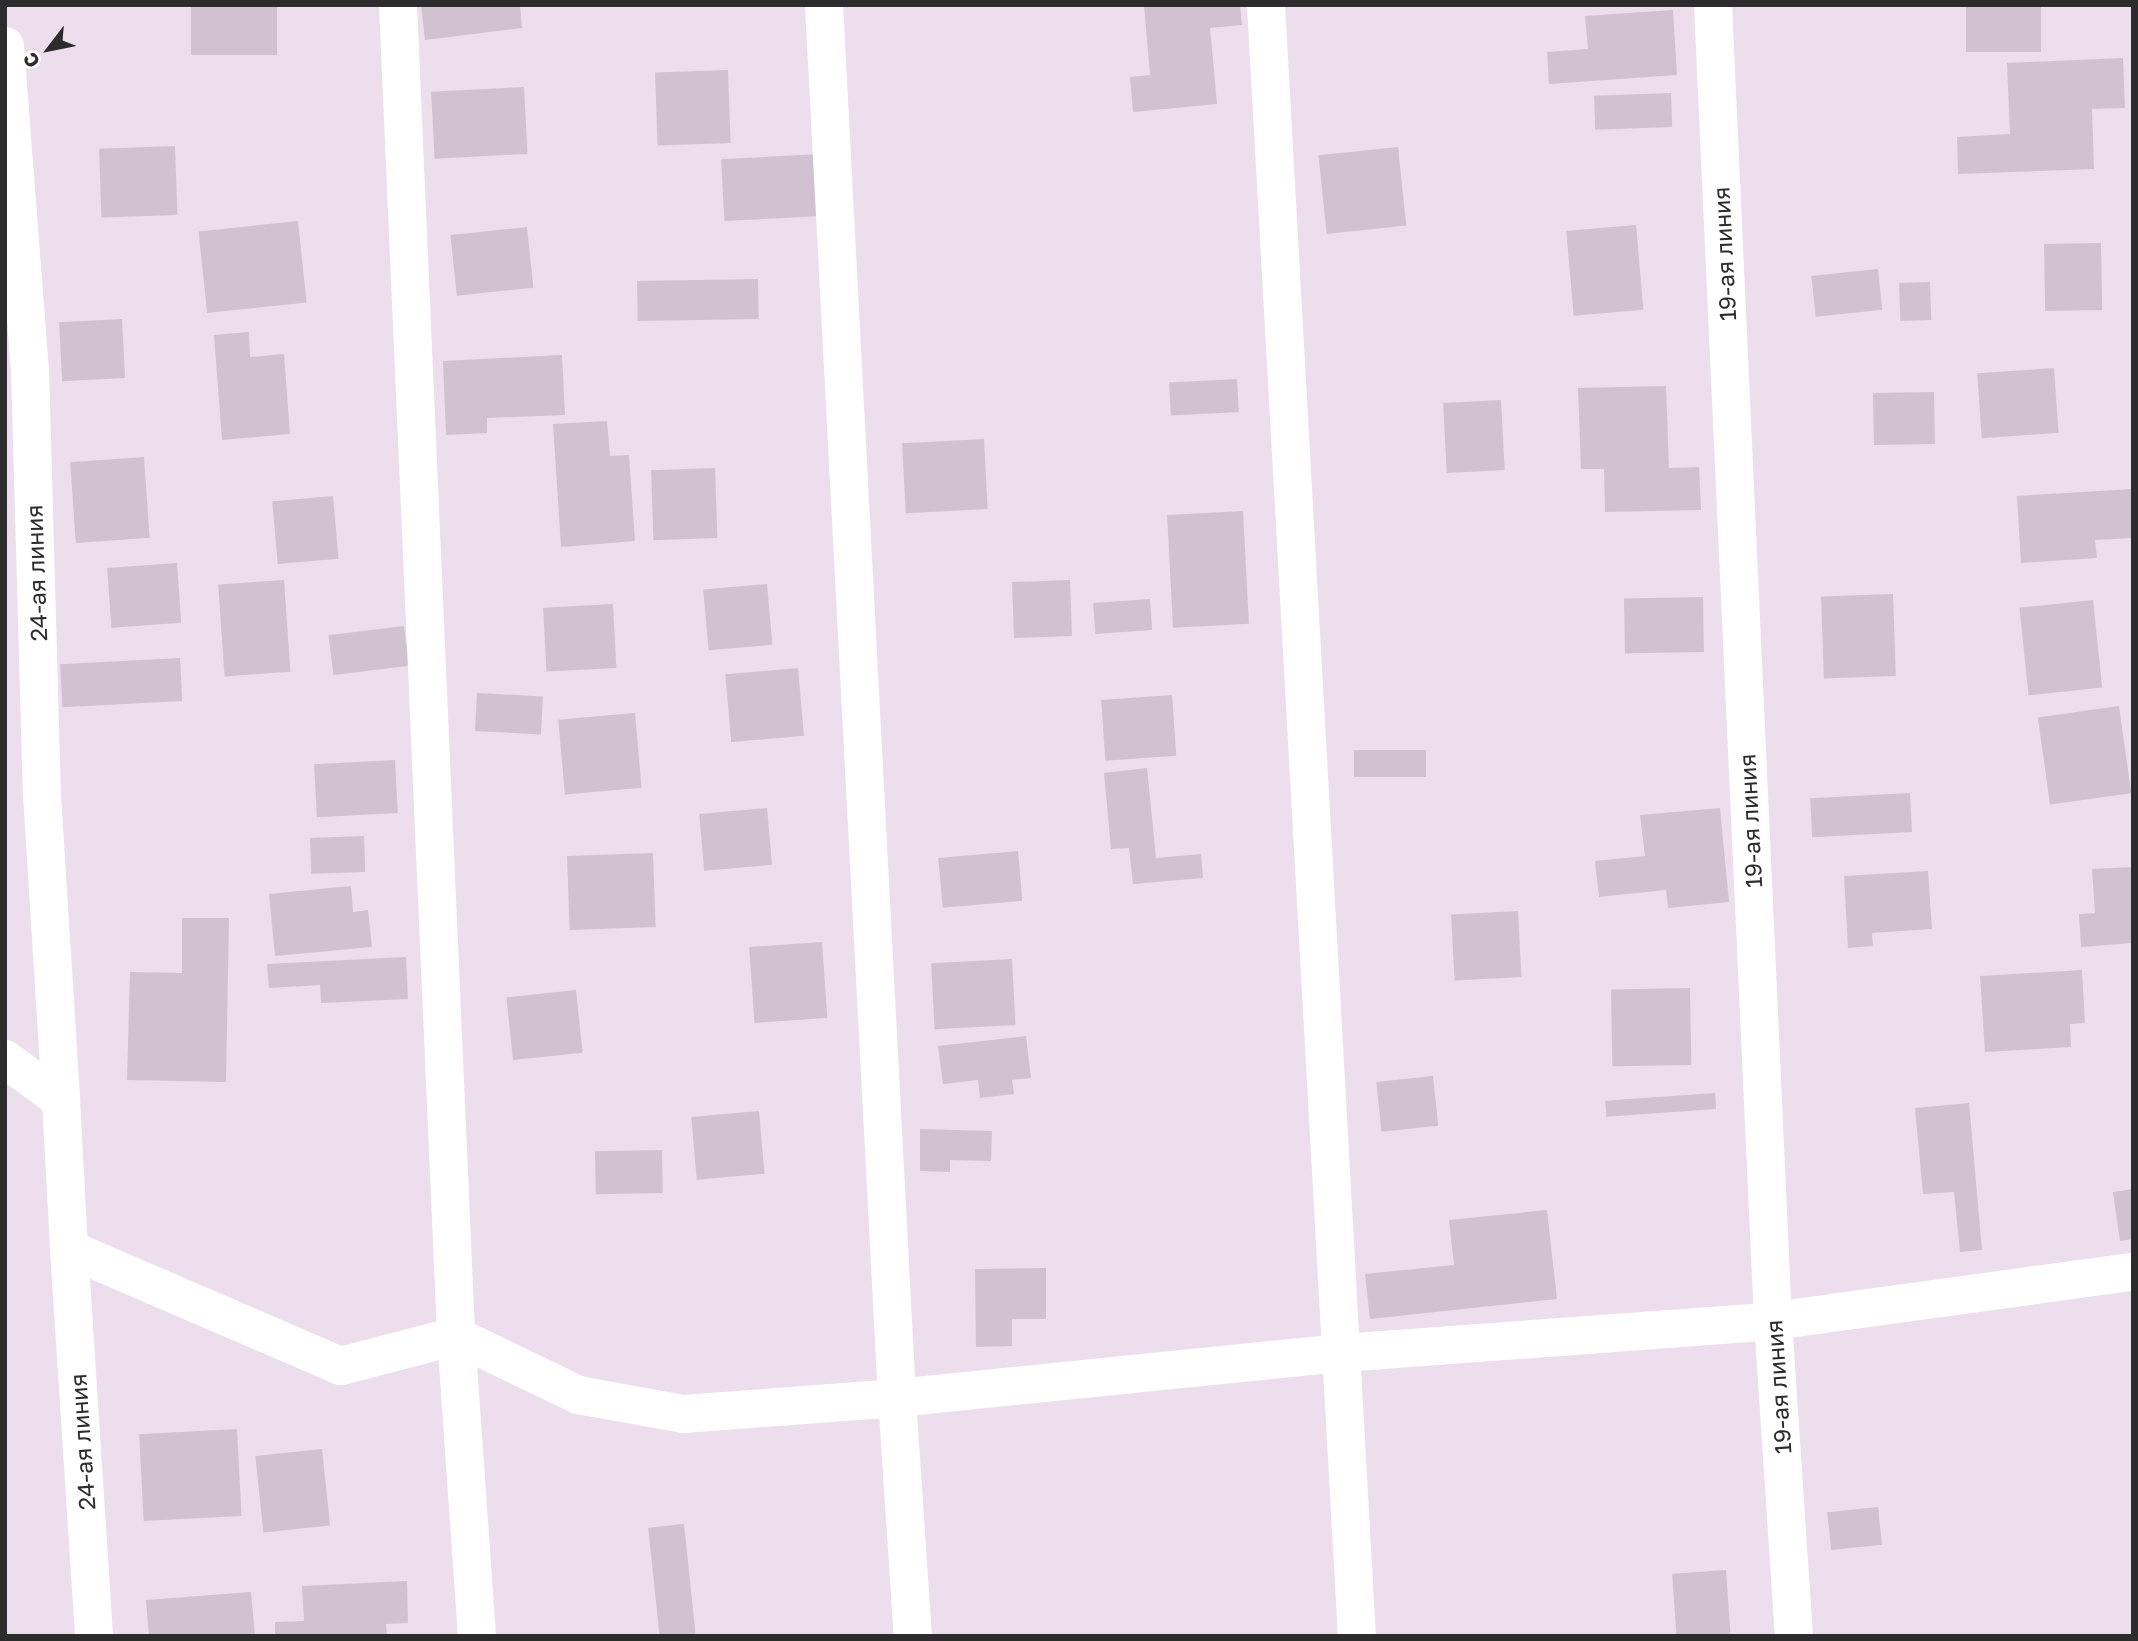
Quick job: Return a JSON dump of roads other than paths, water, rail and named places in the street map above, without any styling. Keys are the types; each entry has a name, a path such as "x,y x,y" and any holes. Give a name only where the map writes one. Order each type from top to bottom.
{"street":[{"path":"398,5 456,1336 477,1636"},
{"path":"824,5 897,1398 913,1636"},
{"path":"1266,5 1357,1636"},
{"name":"19-ая линия","path":"1713,5 1773,1321 1794,1636"},
{"name":"24-ая линия","path":"5,46 30,369 42,794 94,1636"},
{"path":"5,1059 61,1101"},
{"path":"69,1249 341,1366 456,1336 578,1395 684,1414 897,1398 1342,1353 1773,1321 2133,1272"}]}
